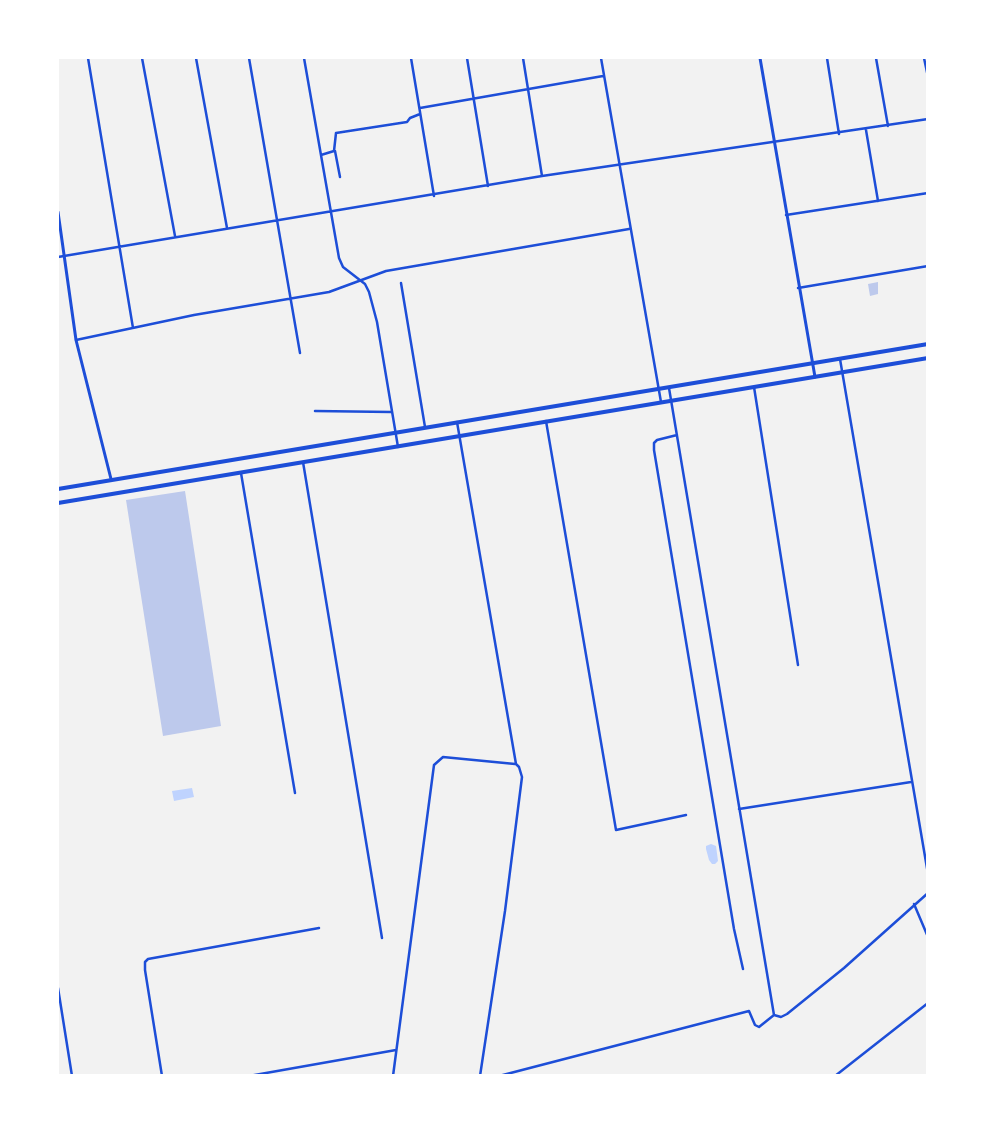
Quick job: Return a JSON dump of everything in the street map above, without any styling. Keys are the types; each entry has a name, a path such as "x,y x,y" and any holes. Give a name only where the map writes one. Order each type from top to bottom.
{"highway":[{"path":"58,489 928,344"},
{"path":"58,503 928,358"}],"street":[{"path":"88,58 133,328"},
{"path":"142,58 175,236"},
{"path":"196,58 227,228"},
{"path":"250,58 300,353"},
{"path":"304,58 340,263 361,281 370,292 377,322 398,447"},
{"path":"412,58 434,196"},
{"path":"467,58 488,186"},
{"path":"523,58 542,176"},
{"path":"601,58 629,229 661,402"},
{"path":"760,58 798,288 815,377"},
{"path":"826,58 839,134"},
{"path":"876,58 888,126"},
{"path":"924,58 928,77"},
{"path":"420,108 604,76"},
{"path":"340,177 334,151 336,133 406,122 410,118 421,114"},
{"path":"58,257 175,236 434,196 542,176 839,134 928,119"},
{"path":"866,130 878,201"},
{"path":"321,155 334,151"},
{"path":"786,215 928,193"},
{"path":"58,212 76,340 111,479"},
{"path":"76,340 212,312 335,291 386,271 629,229"},
{"path":"798,288 928,266"},
{"path":"401,283 425,427"},
{"path":"840,359 928,874"},
{"path":"754,387 798,665"},
{"path":"669,388 774,1015"},
{"path":"315,411 392,412"},
{"path":"546,421 616,830 686,815"},
{"path":"457,422 461,436 516,764 522,777 505,911 480,1076"},
{"path":"677,435 657,440 654,443 654,450 734,929 743,969"},
{"path":"303,462 382,938"},
{"path":"241,471 295,793"},
{"path":"393,1076 434,764 443,757 516,764"},
{"path":"739,809 911,782"},
{"path":"774,1015 780,1017 786,1014 844,968 928,893"},
{"path":"914,904 928,937"},
{"path":"162,1076 145,970 145,962 148,959 319,928"},
{"path":"58,988 72,1076"},
{"path":"835,1076 928,1003"},
{"path":"499,1076 749,1011 755,1026 759,1027 774,1015"},
{"path":"249,1076 396,1050"}],"water":[{"path":"192,788 194,797 174,801 172,791"},
{"path":"711,844 716,846 718,861 715,864 712,864 709,860 706,849 706,846"}],"building":[{"path":"878,282 878,294 870,296 868,284"},
{"path":"185,491 221,726 163,736 126,500"}]}
